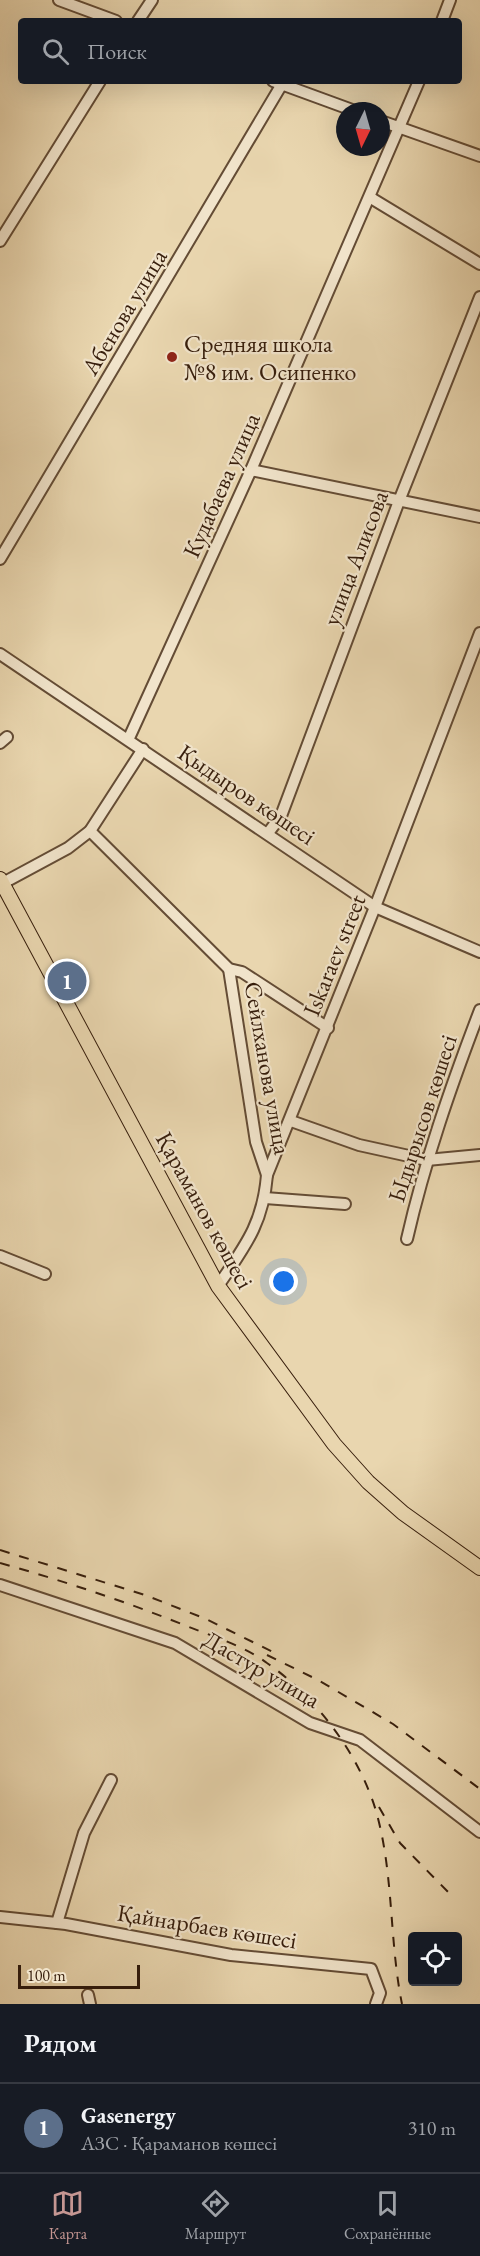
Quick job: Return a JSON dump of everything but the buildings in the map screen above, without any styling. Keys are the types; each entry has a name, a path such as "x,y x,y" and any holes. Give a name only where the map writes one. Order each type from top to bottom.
{"main road":[{"name":"Қараманов көшесі","path":"1,883 218,1286 334,1444 368,1482 403,1513 480,1568"}],"street":[{"path":"59,0 108,18"},
{"path":"140,18 152,0"},
{"path":"443,18 450,0"},
{"path":"0,241 98,84"},
{"name":"Абенова улица","path":"0,559 277,84"},
{"path":"281,84 336,104"},
{"name":"Кудабаева улица","path":"129,738 251,470 371,198 418,84"},
{"path":"390,124 480,156"},
{"path":"371,198 480,264"},
{"name":"улица Алисова","path":"268,833 281,816 399,501 480,297"},
{"path":"251,470 480,517"},
{"name":"Iskaraev street","path":"218,1286 249,1241 263,1210 267,1175 291,1121 480,633"},
{"name":"Қыдыров көшесі","path":"0,654 129,738 375,907 480,952"},
{"path":"1,883 68,848 90,831 143,749"},
{"name":"Сейлханова улица","path":"90,831 229,969 242,972 327,1028"},
{"name":"Сейлханова улица","path":"229,969 256,1142 267,1175"},
{"name":"Ыдырысов көшесі","path":"407,1239 443,1107 480,1010"},
{"path":"291,1121 359,1144 427,1160 480,1155"},
{"path":"265,1198 345,1204"},
{"path":"0,1256 45,1274"},
{"name":"Дастур улица","path":"0,1585 176,1643 309,1723 360,1740 480,1832"},
{"path":"57,1923 84,1833 111,1780"},
{"name":"Қайнарбаев көшесі","path":"0,1917 57,1923 231,1955 371,1969 380,1993 376,2004"}],"railway":[{"path":"0,1550 145,1595 206,1619 277,1654"},
{"path":"0,1563 119,1601 239,1647 258,1657 285,1677 319,1710 334,1728 359,1769 376,1811 386,1859 402,2004"},
{"path":"267,1655 318,1680 393,1724 480,1789"},
{"path":"379,1807 400,1843 453,1897"}],"place":[{"name":"Средняя школа №8 им. Осипенко","path":"172,357"},
{"name":"Gasenergy","path":"67,981"}]}
